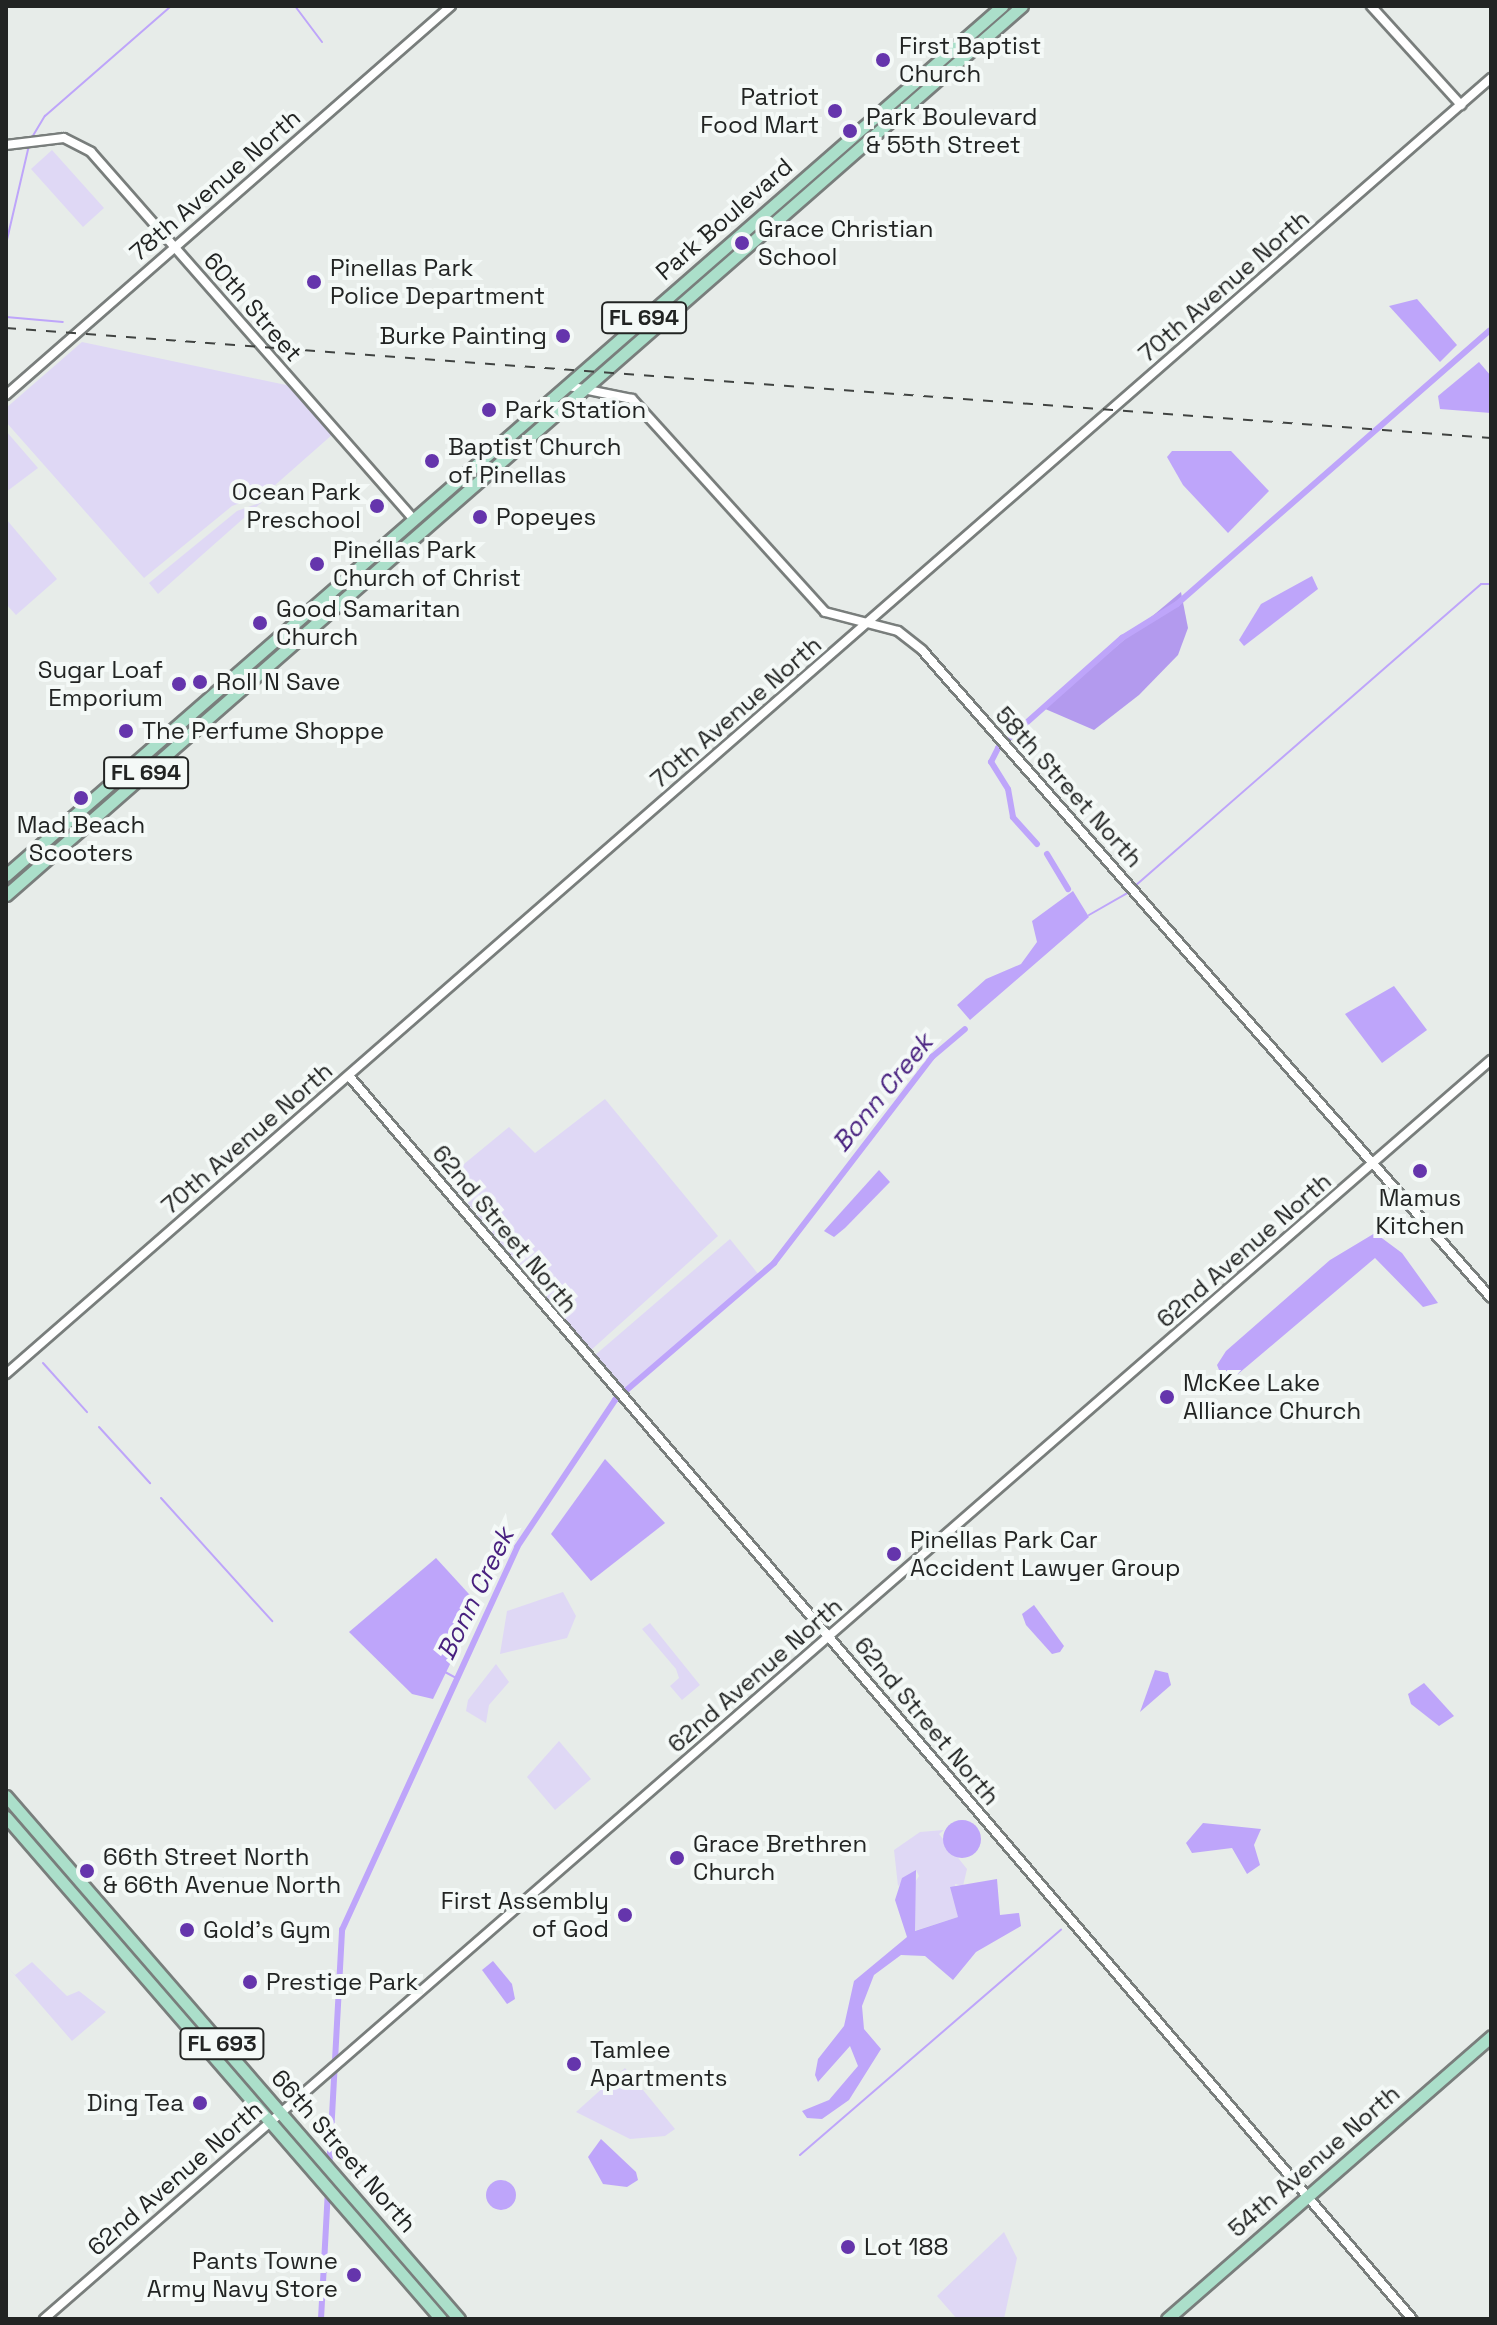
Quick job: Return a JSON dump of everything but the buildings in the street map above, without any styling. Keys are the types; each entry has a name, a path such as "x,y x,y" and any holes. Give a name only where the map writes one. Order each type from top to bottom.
{"main road":[{"name":"Park Boulevard","path":"6,875 1002,6"},
{"name":"Park Boulevard","path":"6,895 1022,6"},
{"path":"521,444 539,410"},
{"path":"471,488 486,455"},
{"path":"423,530 442,495"},
{"path":"390,559 413,519"},
{"path":"330,611 351,574"},
{"path":"301,637 321,601"},
{"path":"238,692 258,656"},
{"path":"205,721 229,681"},
{"path":"146,773 167,735"},
{"path":"118,797 136,762"},
{"name":"66th Street North","path":"6,1796 459,2319"},
{"name":"66th Street North","path":"6,1817 441,2319"},
{"name":"54th Avenue North","path":"1167,2319 1491,2036"}],"street":[{"name":"78th Avenue North","path":"6,395 451,6"},
{"path":"1371,6 1461,105"},
{"name":"70th Avenue North","path":"6,1374 1491,78"},
{"name":"60th Street","path":"6,145 64,138 91,152 413,519"},
{"name":"58th Street North","path":"567,386 588,386 632,399 809,598 837,620 898,631 914,643 1491,1298"},
{"name":"62nd Avenue North","path":"44,2319 1491,1060"},
{"name":"62nd Street North","path":"349,1076 1412,2319"}],"shaded area":[{"path":"52,150 104,208 83,227 31,169"},
{"path":"1417,299 1457,345 1440,362 1389,306"},
{"path":"82,342 291,386 333,434 265,494 232,506 144,578 6,422 6,408"},
{"path":"1479,362 1491,376 1491,413 1440,409 1438,396"},
{"path":"6,431 38,468 6,492"},
{"path":"1172,451 1231,451 1269,491 1228,533 1183,485 1167,457"},
{"path":"262,502 158,594 149,583 237,511"},
{"path":"6,519 57,579 16,615 6,604"},
{"path":"1312,576 1318,589 1244,646 1239,640 1261,604"},
{"path":"1181,592 1188,628 1178,655 1139,695 1094,730 1043,708"},
{"path":"1073,891 1089,917 970,1020 957,1005 986,979 1021,964 1037,942 1032,921"},
{"path":"1394,986 1427,1030 1382,1063 1345,1014"},
{"path":"605,1099 718,1236 590,1351 447,1178 509,1127 535,1153"},
{"path":"879,1170 890,1182 834,1237 824,1231"},
{"path":"1375,1233 1402,1253 1438,1303 1423,1307 1375,1258 1238,1374 1221,1375 1217,1365 1226,1351 1330,1260"},
{"path":"730,1239 759,1275 622,1390 594,1356"},
{"path":"605,1459 665,1523 591,1581 551,1534"},
{"path":"436,1558 479,1605 433,1699 412,1694 349,1632"},
{"path":"563,1592 576,1616 567,1638 500,1654 507,1611"},
{"path":"1034,1605 1064,1646 1060,1652 1052,1654 1026,1625 1022,1614"},
{"path":"650,1623 700,1685 682,1700 670,1686 679,1678 676,1669 642,1629"},
{"path":"496,1664 509,1682 489,1705 486,1723 466,1711 468,1700"},
{"path":"1155,1670 1168,1673 1171,1685 1140,1712"},
{"path":"1424,1683 1454,1716 1439,1726 1411,1704 1408,1694"},
{"path":"559,1741 591,1779 555,1810 527,1777"},
{"path":"962,1820 975,1826 981,1839 975,1852 962,1858 949,1852 943,1839 949,1826"},
{"path":"1203,1823 1261,1829 1254,1845 1260,1865 1247,1874 1232,1848 1192,1853 1186,1843"},
{"path":"944,1830 939,1834 967,1869 963,1886 955,1884 958,1917 914,1931 911,1888 919,1876 916,1870 898,1886 894,1850 920,1832"},
{"path":"916,1870 915,1931 958,1917 950,1887 997,1879 1000,1915 1019,1913 1021,1926 976,1952 953,1980 925,1956 901,1955 874,1975 862,2006 864,2029 881,2049 849,2100 822,2119 807,2118 802,2111 829,2100 858,2066 850,2046 818,2082 815,2075 818,2059 844,2026 854,1981 907,1937 895,1900 902,1878"},
{"path":"493,1961 512,1984 515,1999 507,2004 482,1970"},
{"path":"32,1962 67,1996 79,1991 106,2012 72,2041 6,1965 15,1975"},
{"path":"625,2068 675,2129 665,2136 630,2139 576,2112"},
{"path":"601,2139 636,2172 638,2180 627,2187 603,2184 588,2157"},
{"path":"501,2180 511,2185 516,2195 511,2205 501,2210 491,2205 486,2195 491,2185"},
{"path":"1004,2232 1017,2258 1004,2319 957,2319 937,2296"}],"waterway":[{"path":"31,139 45,116 171,6"},
{"path":"295,6 322,42"},
{"path":"6,244 29,145"},
{"path":"6,317 63,322"},
{"path":"1037,844 1013,817 1008,789 991,762 998,748 1122,638 1177,604 1489,331"},
{"path":"1135,886 1481,584 1491,584"},
{"path":"1047,854 1068,889"},
{"path":"1089,915 1131,891"},
{"name":"Bonn Creek","path":"321,2319 342,1930 517,1547 615,1400 774,1263 932,1057 965,1029"},
{"path":"43,1363 87,1412"},
{"path":"99,1427 150,1483"},
{"path":"161,1498 272,1621"},
{"path":"445,1672 458,1679"},
{"path":"800,2155 1061,1930"}],"railway":[{"path":"6,328 1491,438"}],"place":[{"name":"First Baptist Church","path":"883,60"},
{"name":"Patriot Food Mart","path":"835,111"},
{"name":"Park Boulevard & 55th Street","path":"850,131"},
{"name":"Grace Christian School","path":"742,243"},
{"name":"Pinellas Park Police Department","path":"314,282"},
{"name":"Burke Painting","path":"563,336"},
{"name":"Park Station","path":"489,410"},
{"name":"Baptist Church of Pinellas","path":"432,461"},
{"name":"Ocean Park Preschool","path":"377,506"},
{"name":"Popeyes","path":"480,517"},
{"name":"Pinellas Park Church of Christ","path":"317,564"},
{"name":"Good Samaritan Church","path":"260,623"},
{"name":"Roll N Save","path":"200,682"},
{"name":"Sugar Loaf Emporium","path":"179,684"},
{"name":"The Perfume Shoppe","path":"126,731"},
{"name":"Mad Beach Scooters","path":"81,798"},
{"name":"Mamus Kitchen","path":"1420,1171"},
{"name":"McKee Lake Alliance Church","path":"1167,1397"},
{"name":"Pinellas Park Car Accident Lawyer Group","path":"894,1554"},
{"name":"Grace Brethren Church","path":"677,1858"},
{"name":"66th Street North & 66th Avenue North","path":"87,1871"},
{"name":"First Assembly of God","path":"625,1915"},
{"name":"Gold's Gym","path":"187,1930"},
{"name":"Prestige Park","path":"250,1982"},
{"name":"Tamlee Apartments","path":"574,2064"},
{"name":"Ding Tea","path":"200,2103"},
{"name":"Lot 188","path":"848,2247"},
{"name":"Pants Towne Army Navy Store","path":"354,2275"}]}
